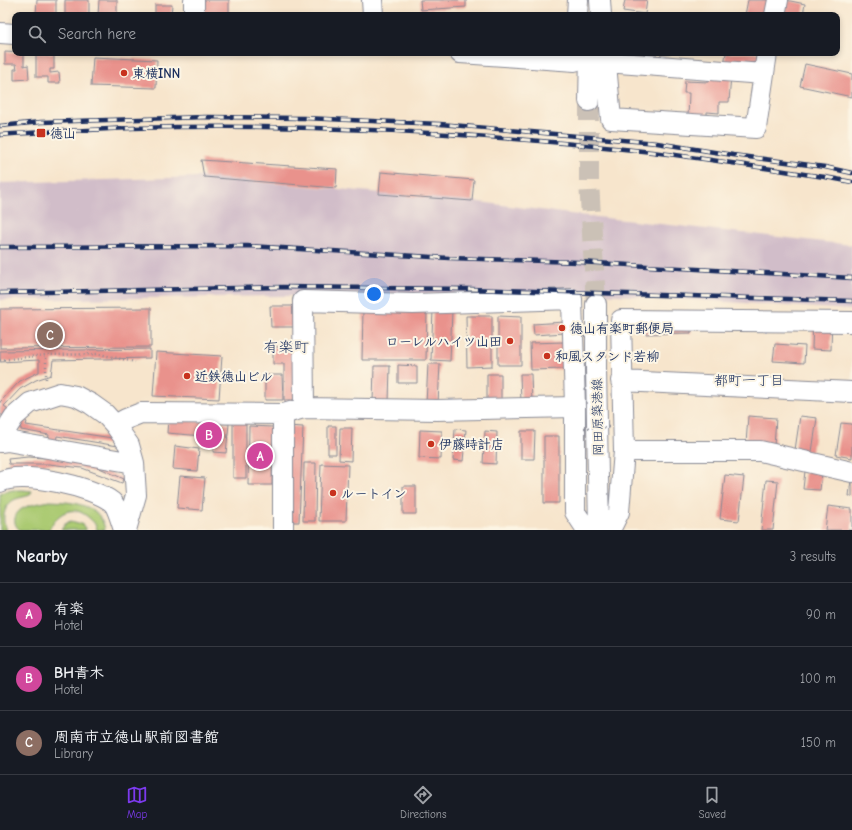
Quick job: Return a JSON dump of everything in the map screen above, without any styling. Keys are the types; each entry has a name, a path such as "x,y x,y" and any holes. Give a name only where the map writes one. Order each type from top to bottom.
{"street":[{"path":"194,0 194,12"},
{"path":"372,0 372,12"},
{"path":"577,12 578,0"},
{"path":"592,0 592,12"},
{"path":"600,0 601,12"},
{"path":"776,12 778,0"},
{"path":"0,33 12,34"},
{"path":"503,56 575,61 575,56"},
{"path":"601,56 611,119 756,128 766,56"},
{"path":"601,56 763,74"},
{"path":"589,101 601,56"},
{"path":"304,408 303,300 413,304 572,299 576,512 587,530"},
{"name":"岡田原築港線","path":"596,304 599,530"},
{"path":"610,530 619,512 624,451 621,381 621,320 852,322"},
{"path":"621,381 852,392"},
{"path":"0,439 14,417 30,403 60,393 76,396 106,414 129,445 134,463 136,495 125,530"},
{"path":"115,425 141,413 283,414 304,408 437,410 575,407"},
{"path":"283,414 283,530"},
{"path":"0,442 7,441 134,463"},
{"path":"624,451 760,451 852,472"},
{"path":"0,482 3,480 20,478 60,482 92,491 114,503 125,530"}],"path":[{"path":"46,354 46,379"},
{"path":"0,360 46,354 99,354 135,362"},
{"path":"584,428 609,427"}],"shaded area":[{"path":"204,177 472,201 578,215 852,245 852,310 571,292 0,300 0,183"}],"green space":[{"path":"12,490 32,491 30,495 16,499 9,504 4,514 6,530 0,530 0,495 1,493"},
{"path":"49,501 75,503 91,509 98,514 105,530 97,530 95,524 91,520 82,513 76,511 65,512 60,515 49,530 20,530 17,528 15,518 20,510"},
{"path":"71,521 82,524 86,530 61,530 66,523"}],"building":[{"path":"37,0 56,0 56,12 36,12"},
{"path":"65,0 89,0 89,12 65,12"},
{"path":"99,0 117,0 117,12 98,12"},
{"path":"202,0 229,0 229,12 202,12"},
{"path":"420,0 466,0 466,7 421,10"},
{"path":"625,0 647,0 645,12 623,11"},
{"path":"748,0 770,0 768,12 746,12"},
{"path":"786,0 805,4 804,12 784,12"},
{"path":"155,5 172,5 171,12 155,12"},
{"path":"5,52 12,52 12,56 24,56 24,66 28,65 29,79 14,80 14,69 17,69 16,64 5,64"},
{"path":"36,56 54,56 54,69 50,69 50,73 59,72 60,83 48,83 48,77 36,77"},
{"path":"725,56 761,56 760,62 724,64"},
{"name":"東横INN","path":"93,57 157,60 156,88 91,86"},
{"path":"805,64 852,74 852,97 800,86"},
{"path":"709,74 731,75 729,102 719,102 719,113 707,112 707,119 688,118 689,93 684,93 685,81 708,82"},
{"path":"201,160 337,169 336,188 204,177"},
{"path":"381,172 474,180 472,201 379,194"},
{"path":"270,306 294,306 295,327 271,327"},
{"path":"151,308 151,347 0,348 0,309"},
{"path":"363,310 427,311 426,360 362,360"},
{"path":"433,310 452,310 450,361 431,360"},
{"path":"691,314 691,333 645,334 644,315"},
{"path":"466,316 492,316 492,366 467,367"},
{"name":"ローレルハイツ山田","path":"498,316 521,317 521,365 498,365"},
{"path":"813,318 832,318 831,350 812,349"},
{"path":"565,322 565,333 534,335 533,324"},
{"name":"和風スタンド若柳","path":"564,342 565,369 531,370 530,343"},
{"path":"775,344 805,346 804,363 773,361"},
{"path":"299,346 300,400 284,400 284,364 273,364 273,347"},
{"path":"150,349 150,358 53,360 51,375 36,380 20,389 4,406 27,422 26,425 119,439 118,446 57,436 53,458 84,461 124,479 122,483 82,468 49,464 9,464 8,459 28,457 45,458 49,435 21,430 21,428 0,414 0,402 20,381 39,372 39,360 0,362 0,351"},
{"name":"近鉄徳山ビル","path":"156,352 222,356 219,399 153,396"},
{"path":"428,364 440,364 438,404 426,404"},
{"path":"398,365 417,366 417,383 398,383"},
{"path":"374,366 390,366 389,402 373,402"},
{"path":"487,374 501,374 501,401 487,401"},
{"path":"520,374 531,374 532,403 521,403"},
{"path":"265,375 282,375 283,400 265,400"},
{"path":"748,416 776,418 774,446 746,444"},
{"path":"800,416 817,418 812,452 795,450"},
{"path":"168,419 229,424 226,453 213,452 215,437 167,433"},
{"path":"233,421 246,421 246,478 233,478"},
{"path":"841,423 852,424 852,458 836,455"},
{"path":"249,426 273,427 272,485 248,485"},
{"path":"288,426 303,427 299,522 285,522"},
{"path":"328,426 336,426 336,454 328,454"},
{"path":"340,428 352,428 351,461 339,460"},
{"path":"455,429 466,430 463,461 453,460"},
{"name":"伊藤時計店","path":"420,430 442,431 441,459 419,458"},
{"path":"485,431 497,432 496,464 483,463"},
{"path":"521,431 535,431 534,459 521,459"},
{"path":"544,436 559,436 559,503 544,503"},
{"path":"175,446 199,449 197,471 173,469"},
{"path":"806,462 823,464 820,490 803,489"},
{"path":"304,463 316,463 315,521 303,521"},
{"name":"ルートイン","path":"321,464 348,465 346,521 319,521"},
{"path":"725,475 744,477 739,521 720,519"},
{"path":"180,476 205,478 202,510 177,508"},
{"path":"766,480 778,481 773,530 761,530"},
{"path":"851,480 852,496 849,496"},
{"path":"403,486 416,486 416,514 403,514"},
{"path":"828,506 852,509 852,530 825,530"}],"tunnel":[{"path":"589,101 589,181 596,304"}],"railway":[{"path":"0,126 41,122 206,117 304,118 440,124 657,143 825,167 852,173"},
{"path":"0,135 33,132 198,127 328,128 393,131 587,145 652,152 852,182"},
{"path":"0,247 247,246 449,258 579,262 852,278"},
{"path":"0,293 283,287 470,289 852,301"}],"place":[{"name":"東横INN","path":"124,73"},
{"name":"徳山","path":"41,133"},
{"name":"徳山有楽町郵便局","path":"562,328"},
{"name":"周南市立徳山駅前図書館","path":"50,335"},
{"name":"ローレルハイツ山田","path":"510,341"},
{"name":"和風スタンド若柳","path":"547,356"},
{"name":"近鉄徳山ビル","path":"187,376"},
{"name":"BH青木","path":"209,435"},
{"name":"伊藤時計店","path":"431,444"},
{"name":"有楽","path":"260,456"},
{"name":"ルートイン","path":"333,493"}],"district":[{"name":"有楽町","path":"286,347"},
{"name":"都町一丁目","path":"749,380"}]}
